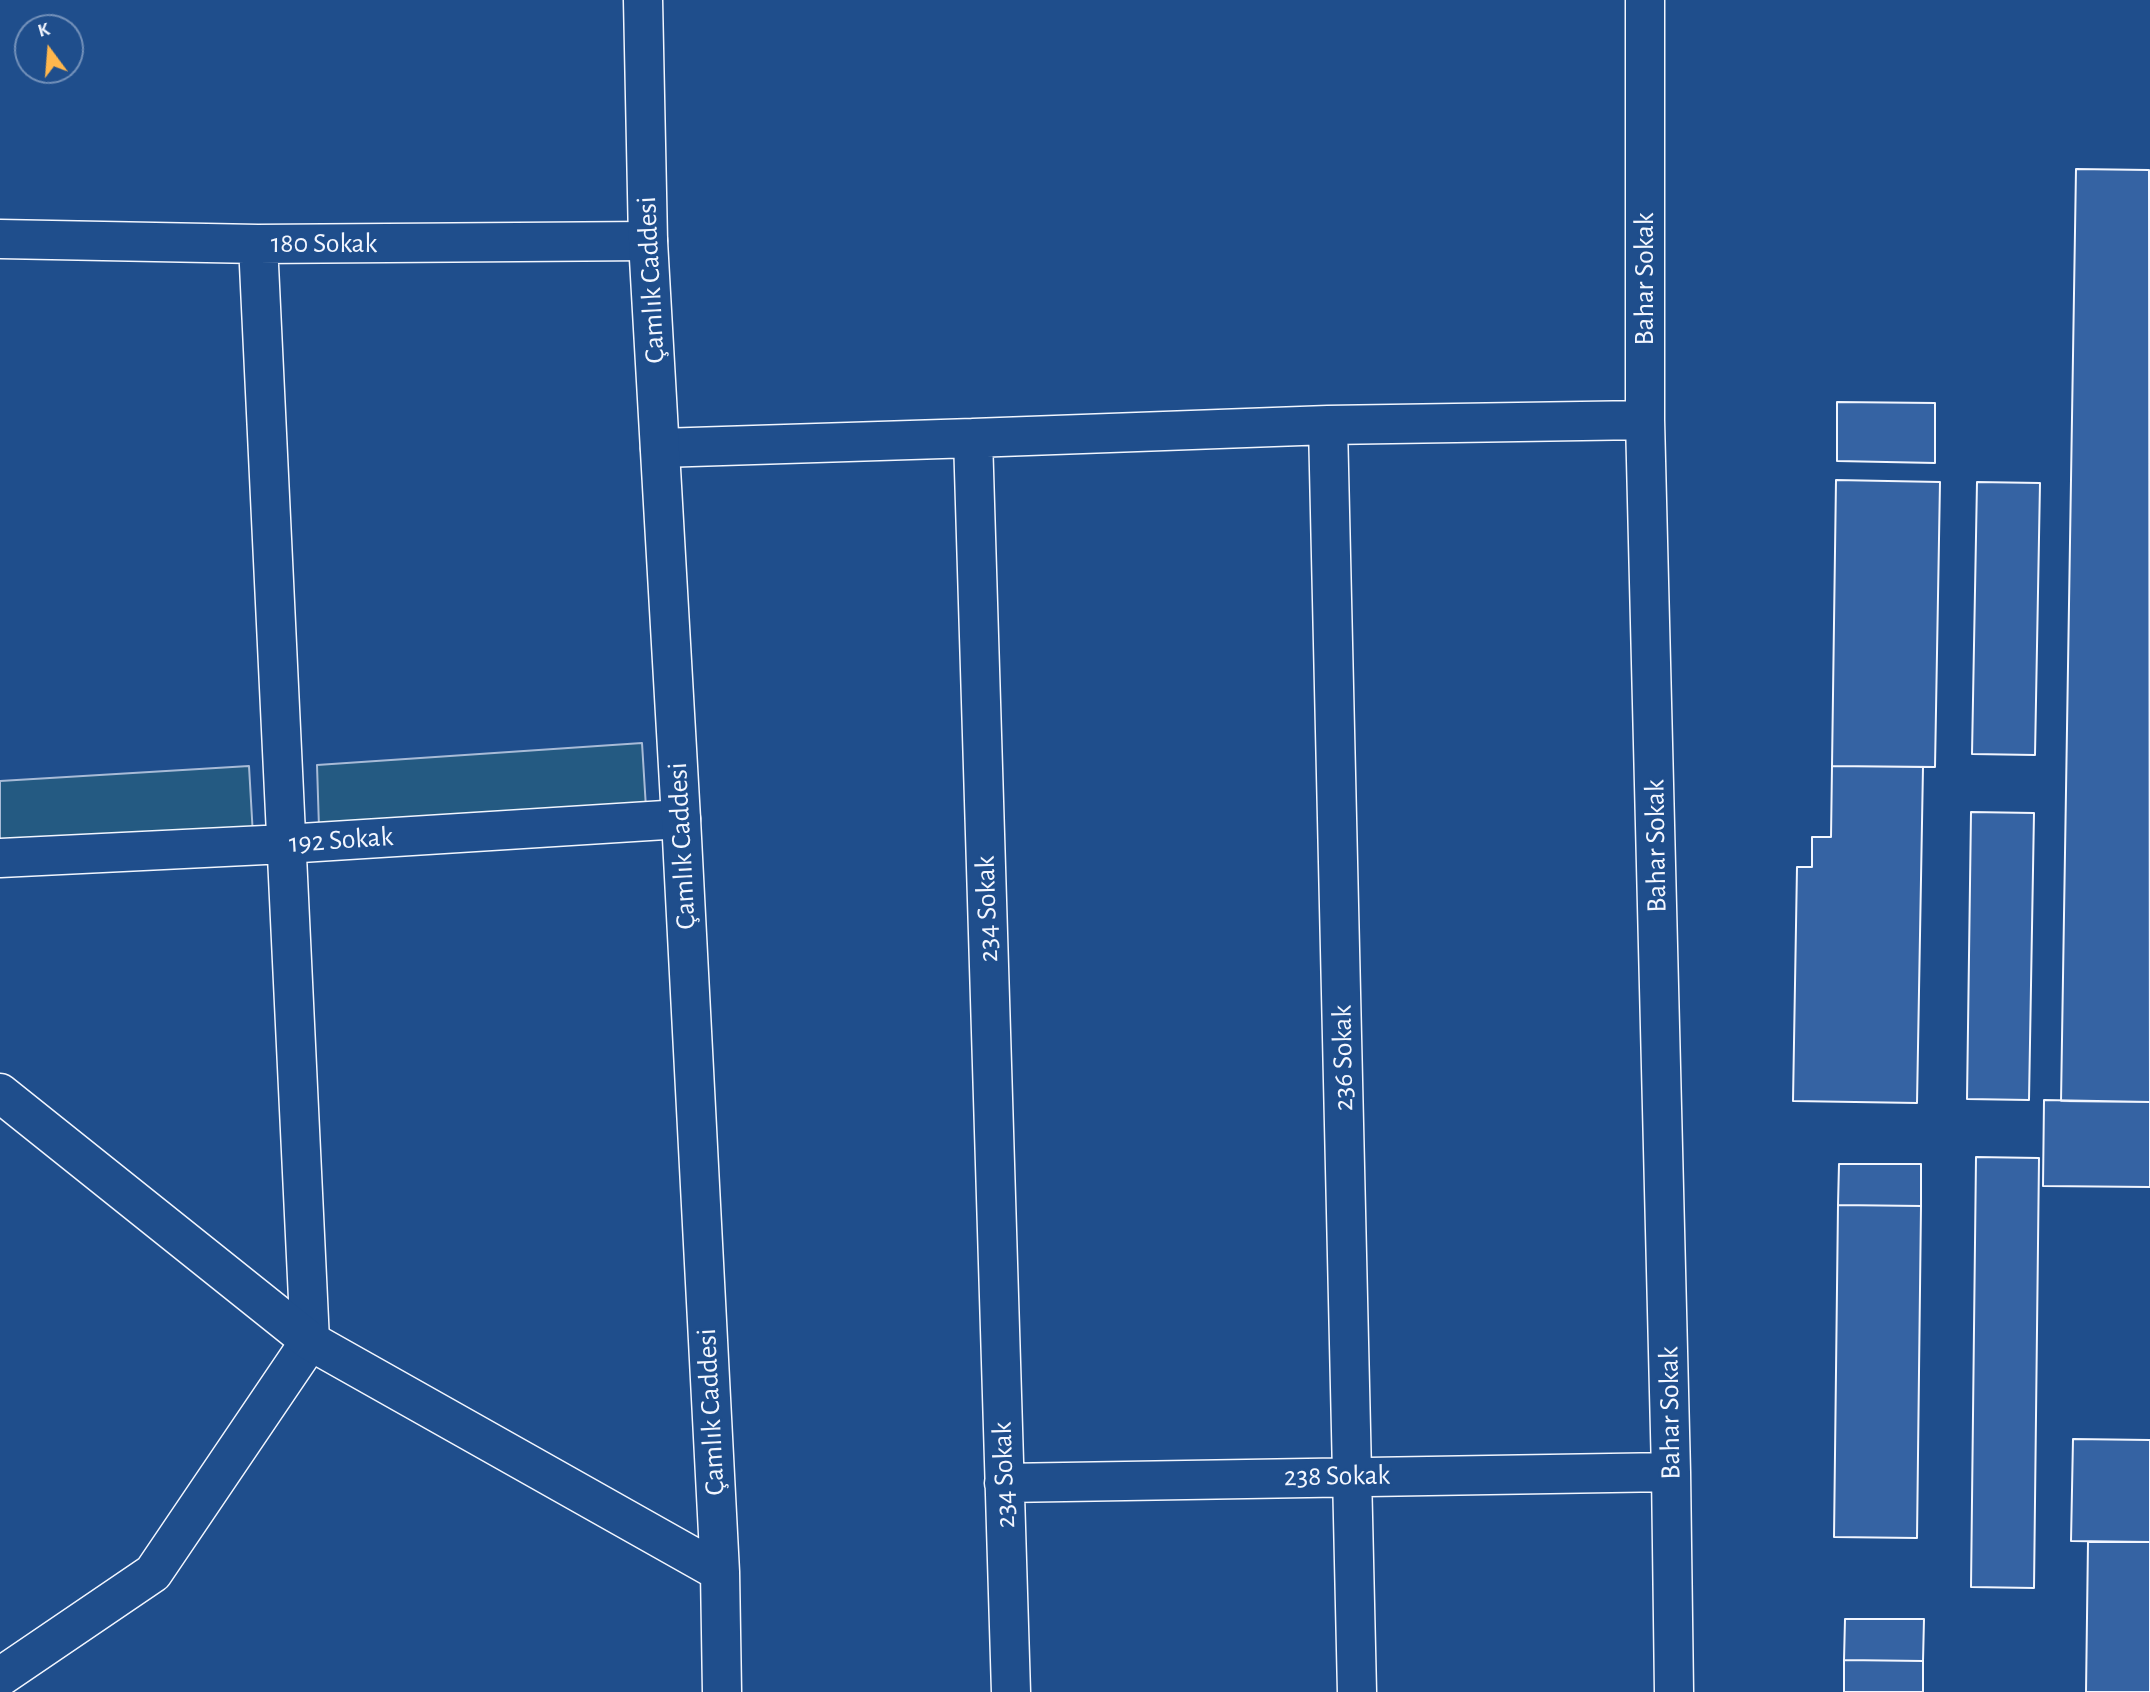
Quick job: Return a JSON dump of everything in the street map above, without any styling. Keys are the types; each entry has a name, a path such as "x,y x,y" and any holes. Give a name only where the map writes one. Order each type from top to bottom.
{"street":[{"name":"Çamlık Caddesi","path":"643,0 648,241 720,1572 722,1692"},
{"name":"Bahar Sokak","path":"1645,0 1646,420 1674,1692"},
{"name":"180 Sokak","path":"0,239 258,244 648,241"},
{"path":"0,1676 153,1573 310,1342 258,244"},
{"path":"660,448 1328,425 1646,420"},
{"name":"236 Sokak","path":"1328,425 1357,1692"},
{"name":"234 Sokak","path":"973,438 1011,1692"},
{"name":"192 Sokak","path":"0,858 285,844 681,819"},
{"path":"0,1093 310,1342 720,1572"},
{"name":"238 Sokak","path":"1004,1483 1671,1472"}],"shaded area":[{"path":"642,743 646,808 319,828 317,765"},
{"path":"249,766 253,836 0,847 0,781"}],"building":[{"path":"2076,169 2149,170 2150,1102 2061,1101"},
{"path":"1837,402 1935,403 1935,463 1837,461"},
{"path":"1836,480 1940,482 1935,767 1832,766"},
{"path":"1977,482 2040,483 2035,755 1972,754"},
{"path":"1832,766 1923,767 1917,1103 1793,1101 1797,867 1812,867 1812,837 1831,837"},
{"path":"1971,812 2034,813 2029,1100 1967,1099"},
{"path":"2044,1100 2150,1102 2150,1187 2043,1186"},
{"path":"1976,1157 2039,1158 2034,1588 1971,1587"},
{"path":"1839,1164 1921,1164 1921,1206 1838,1205"},
{"path":"1838,1205 1921,1206 1917,1538 1834,1537"},
{"path":"2073,1439 2150,1440 2150,1542 2071,1541"},
{"path":"2088,1542 2150,1542 2150,1692 2086,1692"},
{"path":"1845,1619 1924,1619 1923,1661 1844,1660"},
{"path":"1844,1660 1923,1661 1923,1692 1844,1692"}]}
